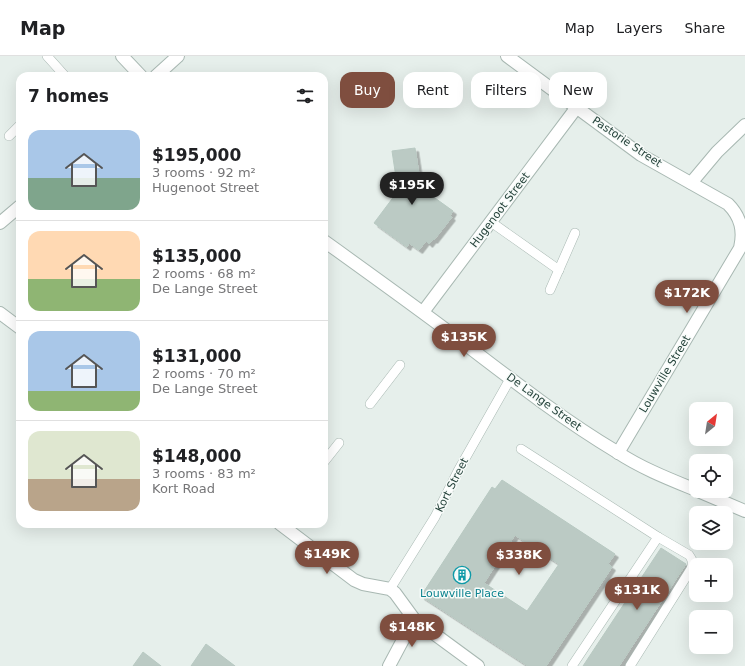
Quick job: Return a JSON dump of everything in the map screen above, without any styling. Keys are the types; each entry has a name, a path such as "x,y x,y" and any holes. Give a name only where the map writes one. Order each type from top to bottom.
{"street":[{"path":"122,56 137,72"},
{"path":"160,72 178,56"},
{"name":"Pastorie Street","path":"507,56 549,87"},
{"name":"Pastorie Street","path":"577,108 641,155 691,183"},
{"name":"Hugenoot Street","path":"423,312 577,108"},
{"path":"691,183 717,152 745,125"},
{"name":"Louwville Street","path":"618,453 740,248 742,232 741,224 734,210 728,204 691,183"},
{"path":"0,223 16,209"},
{"name":"De Lange Street","path":"328,244 423,312 510,379 585,432 618,453 689,488"},
{"path":"0,313 16,325"},
{"name":"De Lange Street","path":"714,498 745,511"},
{"path":"285,528 354,580 363,584 390,589 414,618 478,666"},
{"path":"389,666 414,618"}],"lane":[{"path":"47,56 61,72"},
{"path":"9,136 16,129"},
{"path":"491,222 559,270"},
{"path":"550,290 575,233"},
{"path":"370,404 400,365"},
{"name":"Kort Street","path":"390,589 435,517 458,471 510,379"},
{"path":"328,457 339,443"},
{"path":"521,449 658,537 689,555 692,559 692,569 630,666"},
{"path":"572,666 658,537"}],"building":[{"path":"415,148 421,188 453,211 450,216 452,217 434,240 433,239 429,244 426,241 419,250 409,243 407,247 374,223 398,191 392,151"},
{"name":"Louwville Place","path":"502,480 615,554 608,564 612,567 546,666 528,666 421,596 492,487 495,489","holes":["515,535 559,564 527,611 484,583"]},
{"path":"661,548 686,564 619,666 583,666"},
{"path":"206,644 235,666 191,666"},
{"path":"143,652 161,666 133,666"}],"place":[{"name":"Louwville Place","path":"462,575"}]}
